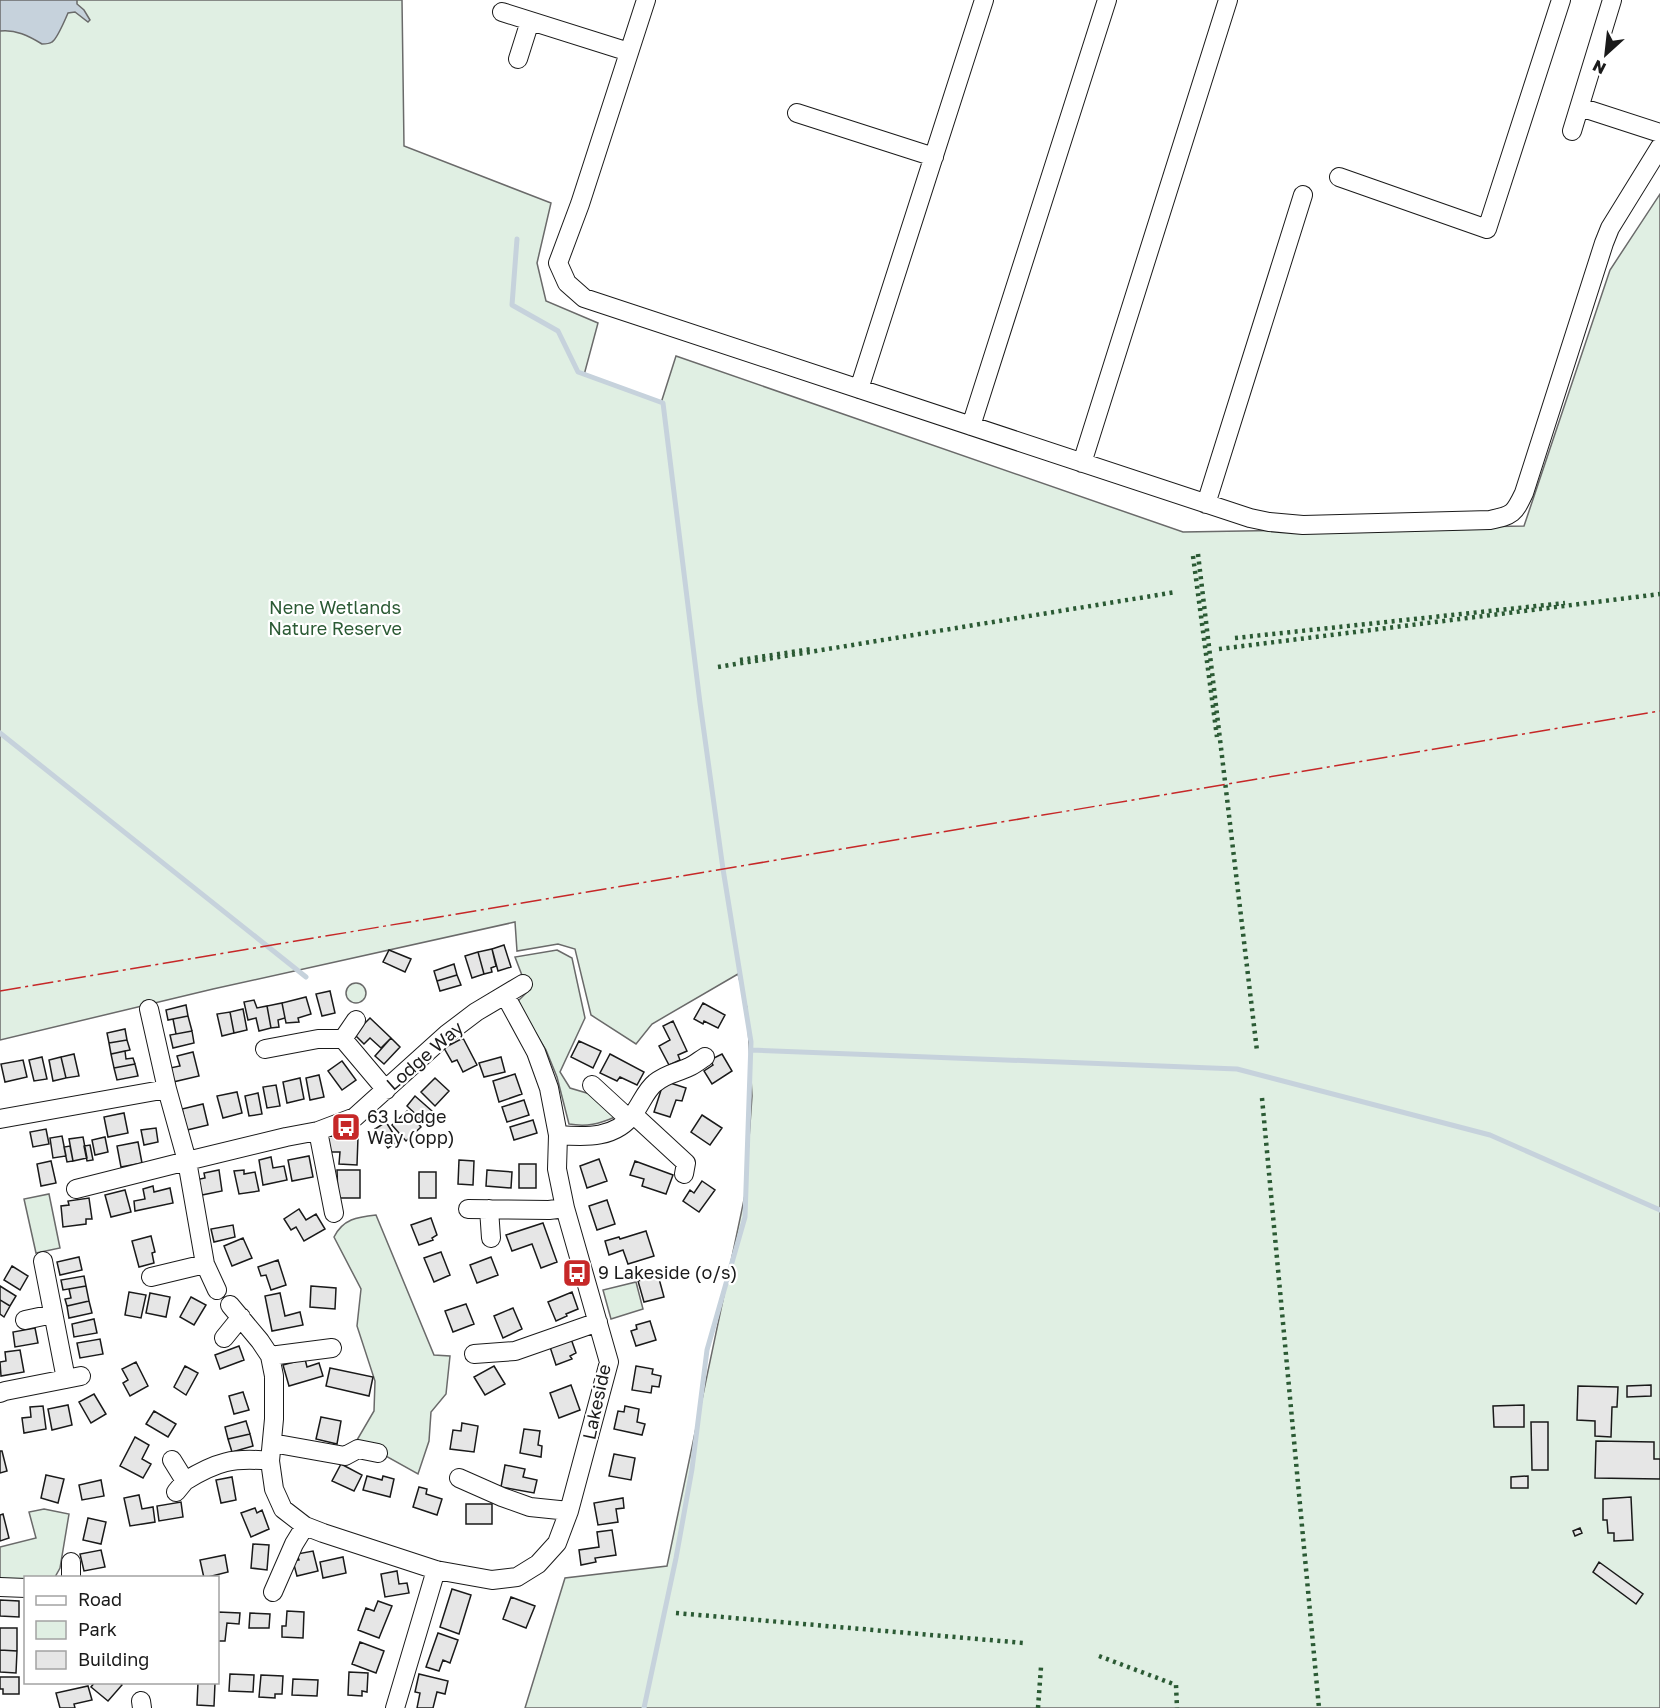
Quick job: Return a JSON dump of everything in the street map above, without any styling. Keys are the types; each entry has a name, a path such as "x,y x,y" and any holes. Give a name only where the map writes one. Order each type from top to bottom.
{"street":[{"path":"646,0 580,204 558,263 567,283 584,298 1206,504 1269,522 1303,525 1491,520 1510,516 1524,493 1610,228 1660,147"},
{"path":"859,389 984,0"},
{"path":"971,426 1107,0"},
{"path":"1082,463 1228,0"},
{"path":"1339,177 1487,229 1561,0"},
{"path":"1572,131 1612,0"},
{"path":"502,12 629,52"},
{"path":"518,59 530,21"},
{"path":"1580,107 1660,133"},
{"path":"797,113 934,157"},
{"path":"1206,504 1304,195"},
{"name":"Lodge Way","path":"76,1189 318,1131 355,1117 447,1034 476,1012 523,984"},
{"name":"Lakeside","path":"270,1356 274,1376 271,1452 274,1489 283,1509 305,1526 436,1570 492,1580 517,1576 538,1564 557,1543 569,1511 609,1362 557,1169 558,1135 549,1088 536,1052 505,995"},
{"path":"149,1009 167,1089 187,1161 204,1264 218,1290"},
{"path":"343,1039 356,1020"},
{"path":"265,1049 318,1039 343,1039 386,1090"},
{"path":"558,1135 586,1137 611,1132 632,1117 653,1084 670,1073 689,1067 705,1057"},
{"path":"592,1085 686,1163 684,1174"},
{"path":"0,1119 167,1089"},
{"path":"318,1131 334,1213"},
{"path":"468,1209 549,1210 566,1208"},
{"path":"489,1209 490,1238"},
{"path":"0,1393 73,1377 53,1314 43,1261"},
{"path":"151,1277 204,1264"},
{"path":"224,1338 236,1311 270,1356 332,1348"},
{"path":"26,1320 53,1314"},
{"path":"474,1354 515,1351 598,1322"},
{"path":"172,1460 180,1487 208,1467 229,1461 250,1459 271,1452 345,1456 358,1449 378,1453"},
{"path":"459,1478 530,1507 569,1511"},
{"path":"273,1592 294,1544 305,1526"},
{"path":"395,1708 436,1570"},
{"path":"0,1587 24,1588"}],"green space":[{"name":"Nene Wetlands Nature Reserve","path":"0,0 402,0 404,146 551,203 537,263 546,301 598,323 584,375 661,403 676,356 1183,532 1524,526 1610,270 1660,194 1660,1708 525,1708 565,1578 667,1566 745,1195 752,1096 747,1008 738,974 652,1024 636,1044 591,1015 575,949 558,944 517,951 515,922 213,989 0,1040"},
{"path":"557,950 572,958 585,1018 560,1072 570,1088 590,1094 615,1117 598,1123 569,1124 557,1077 546,1050 517,1002 528,991 515,957"},
{"path":"352,983 360,983 366,989 366,997 360,1003 352,1003 346,997 346,989"},
{"path":"49,1194 60,1248 36,1253 24,1199"},
{"path":"376,1215 434,1355 450,1356 446,1394 431,1412 429,1441 418,1474 357,1440 374,1411 375,1381 357,1326 361,1289 334,1237 342,1226 351,1220"},
{"path":"636,1282 643,1309 611,1319 603,1290"},
{"path":"44,1509 69,1514 60,1568 56,1576 24,1576 24,1581 0,1579 0,1547 36,1538 29,1512"}],"shaded area":[{"path":"0,0 77,0 77,4 90,20 88,22 75,12 68,13 54,40 42,44 22,34 0,31"}],"building":[{"path":"504,945 511,967 498,971 492,949"},
{"path":"492,949 496,966 491,968 492,972 484,974 478,952"},
{"path":"389,950 411,959 405,972 383,962"},
{"path":"478,952 484,974 472,978 465,956"},
{"path":"454,964 457,975 437,981 434,971"},
{"path":"457,975 461,985 440,991 437,981"},
{"path":"330,991 335,1013 322,1016 316,994"},
{"path":"306,997 311,1014 298,1018 299,1022 286,1023 282,1003"},
{"path":"254,1000 257,1008 267,1006 271,1028 259,1031 256,1018 248,1020 244,1002"},
{"path":"282,1003 285,1018 278,1020 279,1027 271,1028 267,1006"},
{"path":"703,1003 725,1015 718,1028 694,1019"},
{"path":"186,1005 188,1016 168,1020 166,1010"},
{"path":"243,1009 247,1030 234,1033 230,1012"},
{"path":"230,1012 234,1033 222,1036 217,1014"},
{"path":"188,1016 192,1031 176,1034 173,1019"},
{"path":"370,1018 391,1038 381,1048 370,1038 364,1044 354,1034"},
{"path":"673,1021 687,1051 678,1055 680,1060 669,1065 659,1046 670,1040 663,1026"},
{"path":"125,1029 127,1040 109,1043 107,1033"},
{"path":"192,1031 194,1043 173,1048 170,1035"},
{"path":"391,1038 400,1047 384,1064 375,1056"},
{"path":"463,1038 477,1065 463,1072 457,1060 452,1062 444,1048"},
{"path":"127,1040 130,1050 111,1054 109,1043"},
{"path":"579,1041 601,1051 593,1068 571,1057"},
{"path":"125,1051 126,1059 133,1058 135,1064 114,1068 111,1054"},
{"path":"193,1052 199,1076 173,1082 170,1068 180,1066 177,1056"},
{"path":"74,1054 79,1076 66,1078 61,1057"},
{"path":"610,1054 644,1072 637,1085 620,1077 617,1081 600,1073"},
{"path":"722,1054 732,1071 712,1084 704,1071 713,1065 710,1060"},
{"path":"42,1057 47,1079 34,1081 29,1060"},
{"path":"61,1057 66,1078 53,1081 49,1060"},
{"path":"501,1057 505,1072 484,1077 479,1063"},
{"path":"23,1060 27,1077 5,1082 1,1064"},
{"path":"342,1061 356,1080 342,1090 328,1071"},
{"path":"135,1064 138,1076 117,1080 114,1068"},
{"path":"515,1074 522,1094 499,1102 493,1081"},
{"path":"319,1075 324,1097 310,1100 306,1078"},
{"path":"300,1078 304,1099 287,1103 283,1082"},
{"path":"435,1078 449,1091 435,1106 421,1092"},
{"path":"664,1081 686,1088 682,1101 676,1100 670,1117 654,1112"},
{"path":"276,1085 280,1106 267,1108 263,1087"},
{"path":"237,1092 242,1113 223,1118 217,1096"},
{"path":"258,1093 262,1114 249,1116 245,1096"},
{"path":"415,1096 432,1111 423,1121 407,1106"},
{"path":"524,1100 529,1115 507,1122 502,1107"},
{"path":"203,1104 208,1125 187,1130 182,1109"},
{"path":"407,1111 421,1127 406,1141 392,1125"},
{"path":"124,1113 128,1133 108,1137 104,1117"},
{"path":"702,1115 722,1128 710,1145 691,1132"},
{"path":"533,1120 537,1133 514,1140 510,1127"},
{"path":"386,1122 398,1141 388,1148 375,1129"},
{"path":"156,1128 158,1142 144,1145 141,1130"},
{"path":"46,1129 49,1144 33,1147 30,1132"},
{"path":"62,1136 66,1156 53,1158 50,1138"},
{"path":"328,1136 358,1137 357,1165 339,1164 340,1152 327,1152"},
{"path":"83,1137 87,1158 73,1161 69,1139"},
{"path":"105,1137 108,1152 95,1155 92,1140"},
{"path":"138,1142 142,1163 121,1167 117,1146"},
{"path":"90,1145 93,1160 87,1161 84,1146"},
{"path":"70,1146 73,1161 67,1162 64,1147"},
{"path":"309,1156 313,1177 292,1181 288,1160"},
{"path":"271,1157 273,1168 284,1166 287,1180 263,1185 259,1160"},
{"path":"599,1159 607,1181 587,1188 580,1166"},
{"path":"459,1160 474,1161 473,1185 458,1184"},
{"path":"51,1161 56,1183 41,1186 37,1164"},
{"path":"635,1161 673,1175 666,1194 642,1186 644,1179 630,1175"},
{"path":"519,1164 536,1164 536,1188 519,1188"},
{"path":"219,1170 222,1191 197,1196 195,1180 205,1178 204,1173"},
{"path":"244,1170 244,1174 255,1172 259,1191 239,1194 234,1171"},
{"path":"337,1170 360,1170 360,1198 338,1198"},
{"path":"487,1170 512,1172 511,1188 486,1186"},
{"path":"419,1172 436,1172 436,1198 419,1198"},
{"path":"702,1181 715,1190 699,1212 683,1201 690,1190 694,1193"},
{"path":"153,1186 154,1192 170,1188 173,1203 135,1211 134,1201 145,1199 143,1189"},
{"path":"125,1190 131,1212 111,1217 105,1195"},
{"path":"89,1198 92,1219 86,1219 86,1224 63,1227 61,1206 69,1205 68,1201"},
{"path":"607,1200 615,1224 597,1230 589,1206"},
{"path":"299,1209 306,1220 316,1214 325,1229 304,1241 296,1227 291,1230 284,1219"},
{"path":"431,1218 437,1235 432,1238 433,1240 419,1245 411,1225"},
{"path":"543,1223 557,1262 541,1268 532,1244 512,1251 506,1235"},
{"path":"233,1225 235,1237 214,1242 211,1229"},
{"path":"646,1231 654,1256 628,1264 623,1250 609,1255 605,1241"},
{"path":"151,1236 155,1252 152,1253 154,1263 139,1267 132,1241"},
{"path":"243,1238 252,1258 232,1266 224,1246"},
{"path":"441,1252 450,1275 434,1282 424,1258"},
{"path":"79,1257 82,1270 60,1275 57,1262"},
{"path":"491,1257 498,1275 477,1283 470,1265"},
{"path":"278,1260 286,1285 271,1290 266,1275 261,1276 258,1267"},
{"path":"12,1266 28,1276 20,1290 4,1280"},
{"path":"658,1275 664,1297 644,1302 638,1281"},
{"path":"84,1276 86,1286 63,1290 61,1280"},
{"path":"0,1286 16,1296 10,1306 0,1300"},
{"path":"86,1286 89,1301 67,1306 65,1299 71,1298 69,1289"},
{"path":"311,1286 336,1288 335,1309 310,1307"},
{"path":"129,1292 146,1295 141,1318 125,1315"},
{"path":"572,1292 578,1309 556,1321 548,1302"},
{"path":"150,1293 170,1297 166,1317 146,1313"},
{"path":"280,1293 285,1316 300,1312 303,1325 272,1331 265,1296"},
{"path":"191,1297 206,1305 194,1325 180,1317"},
{"path":"0,1300 10,1306 4,1317 0,1314"},
{"path":"89,1301 92,1313 69,1318 67,1306"},
{"path":"466,1304 474,1324 453,1332 445,1311"},
{"path":"513,1308 522,1329 503,1338 494,1316"},
{"path":"94,1319 97,1333 74,1337 72,1324"},
{"path":"650,1321 656,1340 636,1346 631,1331 637,1329 636,1325"},
{"path":"35,1328 38,1343 15,1347 13,1332"},
{"path":"570,1336 576,1353 570,1356 572,1359 556,1365 549,1344"},
{"path":"100,1339 103,1354 80,1358 77,1343"},
{"path":"239,1346 244,1360 220,1369 215,1355"},
{"path":"20,1350 24,1372 1,1376 0,1362 6,1361 5,1352"},
{"path":"305,1359 307,1367 319,1363 323,1376 289,1386 283,1365"},
{"path":"136,1362 148,1386 130,1396 123,1383 128,1380 122,1369"},
{"path":"185,1366 198,1373 186,1395 174,1387"},
{"path":"494,1366 505,1384 485,1395 474,1377"},
{"path":"636,1366 653,1369 652,1374 661,1376 659,1387 652,1386 651,1393 632,1390"},
{"path":"330,1368 373,1377 369,1396 326,1386"},
{"path":"571,1385 580,1410 559,1418 550,1393"},
{"path":"1651,1385 1651,1396 1627,1397 1627,1386"},
{"path":"1578,1386 1618,1387 1617,1407 1612,1407 1611,1437 1595,1436 1595,1421 1577,1420"},
{"path":"243,1392 249,1410 234,1414 229,1396"},
{"path":"94,1394 106,1414 91,1423 79,1402"},
{"path":"68,1405 72,1425 52,1430 48,1409"},
{"path":"1524,1405 1524,1427 1494,1427 1493,1406"},
{"path":"43,1406 46,1429 24,1433 22,1418 31,1417 30,1407"},
{"path":"625,1406 639,1409 637,1422 645,1424 642,1435 614,1429 618,1411 624,1412"},
{"path":"154,1411 176,1424 168,1437 146,1424"},
{"path":"321,1417 341,1421 337,1444 316,1439"},
{"path":"246,1421 250,1434 228,1439 225,1427"},
{"path":"1531,1422 1548,1422 1548,1470 1532,1470"},
{"path":"462,1423 478,1426 474,1452 450,1449 453,1430 461,1431"},
{"path":"524,1429 540,1431 538,1445 542,1446 541,1457 520,1453"},
{"path":"250,1434 253,1446 232,1452 228,1439"},
{"path":"135,1437 149,1445 142,1459 151,1464 143,1478 120,1466"},
{"path":"1596,1441 1654,1442 1654,1459 1660,1459 1660,1479 1595,1478"},
{"path":"0,1451 2,1451 7,1471 0,1473"},
{"path":"614,1454 635,1458 631,1480 609,1476"},
{"path":"341,1464 362,1475 354,1491 332,1481"},
{"path":"505,1465 525,1469 523,1477 537,1480 534,1493 501,1487"},
{"path":"46,1475 64,1479 58,1503 41,1498"},
{"path":"367,1476 382,1480 383,1476 394,1479 390,1497 363,1490"},
{"path":"1528,1476 1528,1488 1511,1488 1511,1477"},
{"path":"232,1477 236,1500 221,1503 216,1480"},
{"path":"101,1480 104,1496 82,1500 79,1485"},
{"path":"419,1487 427,1489 426,1494 442,1499 437,1515 413,1507"},
{"path":"139,1495 142,1509 153,1507 155,1522 130,1526 124,1498"},
{"path":"1631,1497 1633,1540 1614,1541 1614,1533 1608,1533 1607,1520 1603,1520 1603,1499"},
{"path":"623,1498 624,1508 616,1509 618,1522 598,1525 594,1503"},
{"path":"181,1502 183,1517 159,1521 157,1506"},
{"path":"466,1504 492,1504 492,1524 466,1524"},
{"path":"255,1508 257,1513 262,1510 269,1529 251,1537 241,1513"},
{"path":"3,1514 9,1538 0,1541 0,1515"},
{"path":"88,1518 106,1522 101,1544 83,1540"},
{"path":"1580,1528 1582,1533 1575,1536 1573,1531"},
{"path":"612,1530 616,1555 595,1558 596,1562 581,1565 579,1550 599,1547 597,1532"},
{"path":"253,1544 269,1545 267,1570 251,1568"},
{"path":"101,1550 105,1567 84,1571 80,1554"},
{"path":"313,1551 318,1571 297,1576 293,1561 299,1560 297,1554"},
{"path":"225,1555 228,1572 204,1576 200,1560"},
{"path":"343,1557 346,1573 323,1578 320,1562"},
{"path":"1599,1562 1643,1594 1636,1604 1593,1572"},
{"path":"397,1571 399,1584 407,1583 409,1593 385,1597 381,1574"},
{"path":"452,1589 471,1595 459,1634 440,1627"},
{"path":"511,1597 535,1606 526,1628 503,1619"},
{"path":"0,1600 19,1601 19,1617 0,1616"},
{"path":"378,1601 392,1606 379,1638 358,1630 366,1608 374,1611"},
{"path":"287,1611 304,1612 303,1638 282,1637 282,1626 286,1626"},
{"path":"219,1612 240,1613 239,1624 227,1623 225,1641 219,1641"},
{"path":"250,1613 270,1614 269,1628 249,1628"},
{"path":"0,1628 17,1628 17,1651 0,1650"},
{"path":"438,1633 458,1640 450,1663 443,1660 439,1671 426,1667"},
{"path":"360,1642 384,1651 376,1673 352,1664"},
{"path":"0,1650 17,1651 16,1673 0,1672"},
{"path":"349,1672 368,1673 367,1692 362,1691 362,1696 348,1695"},
{"path":"230,1674 254,1675 253,1692 229,1691"},
{"path":"419,1674 448,1681 445,1694 437,1692 433,1708 417,1708 420,1693 415,1692"},
{"path":"261,1675 283,1676 282,1694 275,1694 275,1698 259,1697"},
{"path":"0,1677 19,1677 19,1694 3,1694 3,1689 0,1689"},
{"path":"293,1679 318,1680 317,1696 292,1695"},
{"path":"93,1684 122,1685 108,1701 91,1687"},
{"path":"198,1684 215,1684 214,1706 197,1705"},
{"path":"88,1686 92,1700 74,1704 75,1708 60,1708 56,1693"}],"waterway":[{"path":"517,239 512,305 558,331 578,372 663,403 700,703 723,869 751,1042 745,1217 707,1350 692,1469 676,1558 644,1708"},
{"path":"0,733 306,977"},
{"path":"751,1050 1237,1069 1490,1135 1660,1210"}],"hedge":[{"path":"1198,554 1257,1051"},
{"path":"1193,556 1217,737"},
{"path":"718,667 1176,592"},
{"path":"1219,649 1660,594"},
{"path":"1235,638 1565,603"},
{"path":"740,660 811,649"},
{"path":"1262,1098 1319,1708"},
{"path":"676,1613 1024,1643"},
{"path":"1099,1656 1176,1685 1177,1708"},
{"path":"1038,1708 1041,1667"}],"power":[{"path":"0,991 1660,711"}],"place":[{"name":"63 Lodge Way (opp)","path":"346,1127"},
{"name":"9 Lakeside (o/s)","path":"577,1273"}]}
